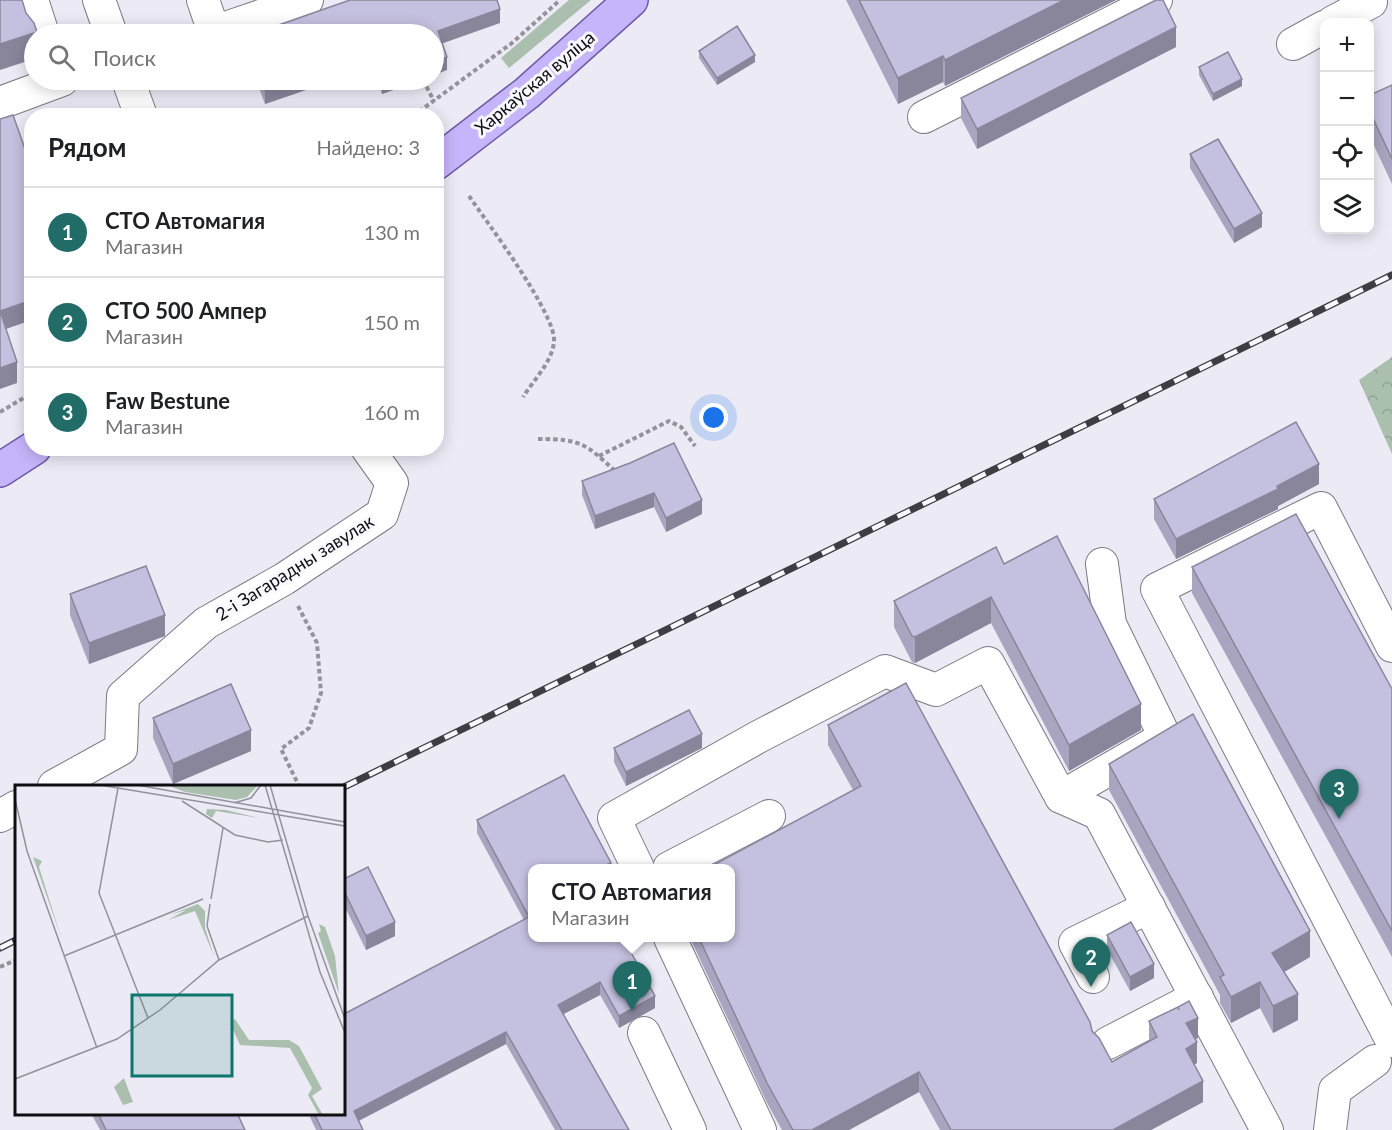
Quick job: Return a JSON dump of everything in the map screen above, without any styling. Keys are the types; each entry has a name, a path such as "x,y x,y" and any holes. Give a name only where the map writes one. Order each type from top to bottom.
{"main road":[{"name":"Харкаўская вуліца","path":"444,157 527,93 631,0"},
{"path":"0,470 24,454"}],"street":[{"path":"32,0 40,24"},
{"path":"99,0 107,24"},
{"path":"203,0 211,24"},
{"path":"237,24 306,0"},
{"path":"924,117 1156,0"},
{"path":"1341,18 1371,2 1370,0"},
{"path":"1293,44 1320,29"},
{"path":"0,103 34,90"},
{"path":"132,90 138,108"},
{"name":"2-і Загарадны завулак","path":"56,785 121,750 123,696 206,623 284,579 382,514 392,483 373,456"},
{"path":"1330,1130 1335,1090 1383,1051 1157,590 1321,508 1392,646"},
{"path":"1061,797 1165,737 1110,624 1102,564"},
{"path":"636,864 614,818 758,737 885,671 936,690 988,663 1061,797 1099,814 1268,1130"},
{"path":"0,816 15,808"},
{"path":"677,864 769,816"},
{"path":"1093,977 1075,943 1149,907"},
{"path":"672,942 760,1130"},
{"path":"1108,1043 1197,997"},
{"path":"644,1033 690,1130"}],"path":[{"path":"424,108 512,43 560,0"},
{"path":"428,90 434,101"},
{"path":"469,196 530,287 545,312 554,334 548,360 523,397"},
{"path":"0,412 24,398"},
{"path":"598,456 669,421 681,427 695,446"},
{"path":"538,439 567,439 581,443 625,480"},
{"path":"284,579 317,643 321,693 309,728 281,750 298,785"},
{"path":"0,967 15,960"}],"green space":[{"path":"569,0 591,0 509,68 501,58"},
{"path":"1392,357 1392,454 1359,380"}],"building":[{"path":"0,0 22,0 26,13 34,24 24,24 24,36 0,44"},
{"path":"350,0 497,0 500,9 444,29 444,24 282,24"},
{"path":"859,0 1064,0 945,60 943,56 898,78"},
{"path":"1156,0 1163,0 1176,27 977,129 961,98"},
{"path":"737,26 755,55 717,78 699,51"},
{"path":"1228,52 1242,79 1213,94 1199,67"},
{"path":"1392,85 1392,159 1374,121 1374,93"},
{"path":"13,115 24,146 24,303 0,311 0,119"},
{"path":"1218,139 1262,213 1234,229 1190,154"},
{"path":"0,311 17,362 0,368"},
{"path":"1296,422 1319,464 1277,486 1278,489 1176,539 1154,499"},
{"path":"674,443 702,500 666,518 654,493 595,516 582,481"},
{"path":"1296,514 1392,689 1392,931 1192,567"},
{"path":"1057,536 1141,704 1069,745 991,597 915,637 912,636 894,601 996,547 1004,564"},
{"path":"146,566 165,615 89,643 70,594"},
{"path":"906,683 1090,1022 1092,1031 1099,1038 1112,1062 1157,1037 1149,1021 1189,1001 1198,1018 1186,1023 1197,1042 1186,1049 1203,1081 1113,1130 951,1130 919,1072 812,1130 793,1130 767,1083 701,942 735,942 735,864 715,864 861,786 828,725"},
{"path":"231,684 251,730 173,764 153,718"},
{"path":"689,710 702,734 626,772 614,748"},
{"path":"1193,714 1310,931 1272,953 1298,994 1273,1006 1260,982 1231,997 1220,977 1224,975 1109,764"},
{"path":"564,775 611,863 528,864 528,915 477,820"},
{"path":"368,867 395,922 366,936 345,893 345,878"},
{"path":"528,918 528,942 625,942 655,996 619,1016 600,982 558,1005 629,1130 562,1130 506,1032 354,1111 363,1130 322,1130 315,1115 345,1115 345,1013"},
{"path":"1131,922 1154,964 1130,977 1107,935"},
{"path":"99,1115 238,1115 245,1130 106,1130"}],"railway":[{"path":"345,787 1392,275"},
{"path":"0,948 15,940"}],"place":[{"name":"Faw Bestune","path":"1339,819"},
{"name":"СТО 500 Ампер","path":"1091,987"},
{"name":"СТО Автомагия","path":"632,1011"}]}
